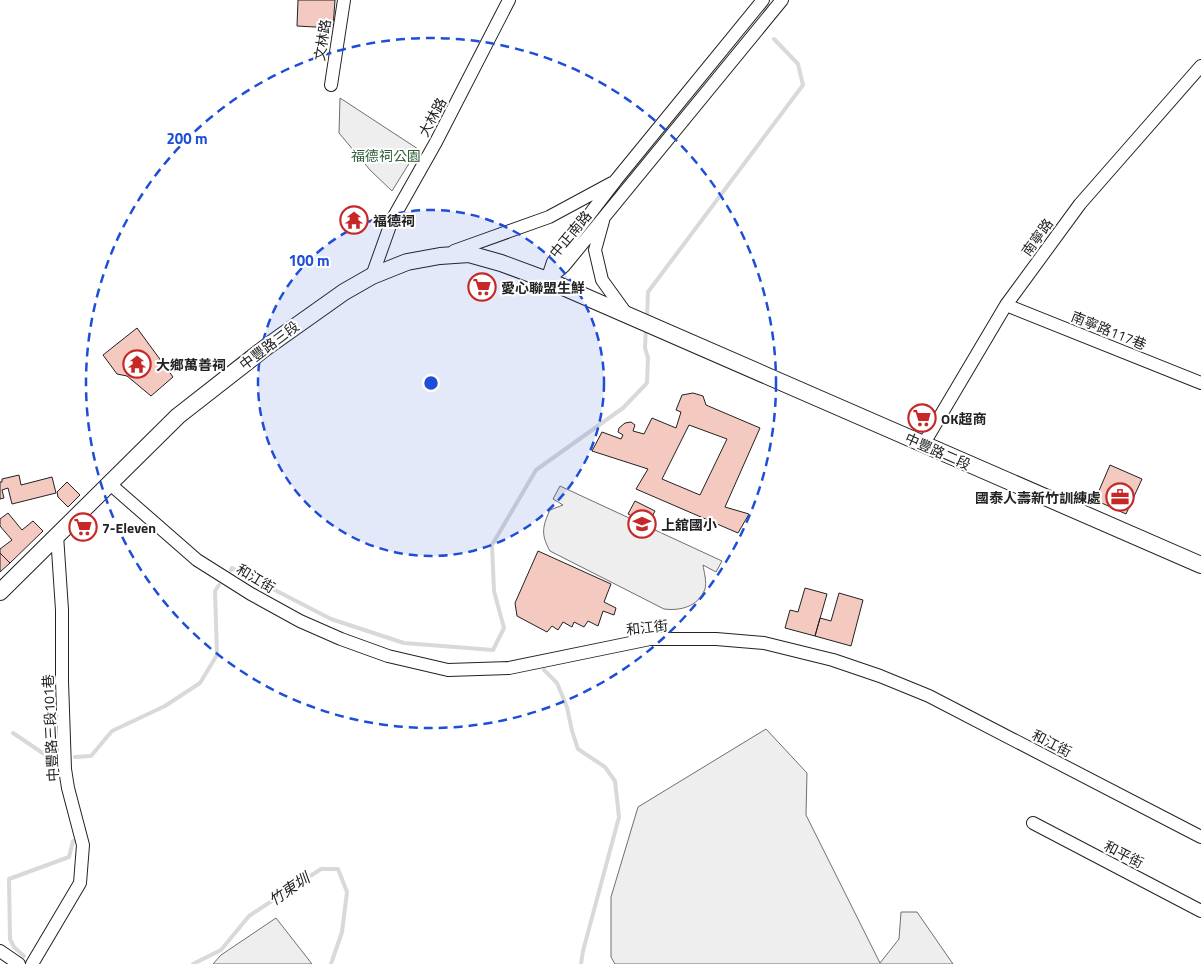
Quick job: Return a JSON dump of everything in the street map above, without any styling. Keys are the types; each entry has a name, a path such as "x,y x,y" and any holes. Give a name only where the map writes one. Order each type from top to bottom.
{"main road":[{"name":"中豐路三段","path":"0,592 178,416 310,315 372,276 407,262 440,256 469,254 502,263 546,280"},
{"path":"546,280 628,316"},
{"name":"中豐路二段","path":"628,316 1201,566"}],"street":[{"name":"文林路","path":"331,84 344,0"},
{"name":"大林路","path":"372,276 392,220 436,142 509,0"},
{"name":"中正南路","path":"546,280 553,262 616,180 763,0"},
{"name":"中正南路","path":"546,280 564,266 782,0"},
{"name":"南寧路","path":"923,445 1006,305 1080,204 1201,66"},
{"path":"440,256 549,217 616,180"},
{"path":"604,216 595,250 602,280 628,316"},
{"name":"南寧路117巷","path":"1006,305 1201,383"},
{"name":"和江街","path":"110,484 197,560 251,594 300,621 341,639 388,656 448,670 457,670 509,668 650,639 716,638 764,643 833,660 880,676 929,696 1201,837"},
{"name":"中豐路三段101巷","path":"32,964 80,883 83,845 65,770 62,610 57,535"},
{"name":"和平街","path":"1033,823 1201,910"},
{"path":"0,951 19,964"}],"green space":[{"name":"福德祠公園","path":"340,98 418,149 392,191 370,170 339,133"},
{"path":"560,486 722,561 716,572 703,565 706,583 702,595 693,604 688,606 664,609 550,551 545,540 544,526 550,510 563,505 553,499"},
{"path":"766,729 807,773 806,815 880,963 899,939 901,912 917,912 953,964 615,964 611,957 611,897 638,807"},
{"path":"276,918 312,964 213,964 221,955"}],"building":[{"path":"298,0 335,0 333,28 297,26"},
{"name":"福德祠","path":"349,208 367,219 359,232 341,221"},
{"name":"大鄉萬善祠","path":"137,328 173,377 151,396 127,376 117,374 103,355"},
{"path":"693,393 703,396 706,405 760,428 725,507 749,514 738,533 636,489 648,469 592,451 602,432 621,439 623,435 618,432 619,428 625,423 631,422 635,425 633,431 644,434 652,418 676,428 681,412 676,410 682,395","holes":["689,425 727,439 700,495 662,479"]},
{"path":"1110,465 1142,479 1126,514 1095,500"},
{"path":"19,475 21,485 52,477 56,493 12,504 8,488 2,490 4,498 0,499 0,482 2,482 2,479"},
{"path":"67,482 80,495 68,507 58,497 57,492"},
{"path":"635,501 655,511 648,524 628,514"},
{"path":"8,513 22,530 33,521 43,531 10,563 0,553 0,549 12,540 0,526 0,519"},
{"path":"538,551 611,584 604,602 616,608 614,615 603,611 598,626 588,621 584,627 574,622 572,627 563,622 558,630 552,626 547,632 517,616 515,603"},
{"path":"0,553 10,563 0,572"},
{"path":"805,588 827,594 815,636 785,628 790,610 798,612"},
{"path":"839,593 863,600 851,646 815,636 820,618 831,621"}],"waterway":[{"path":"647,317 648,292 803,85 798,64 774,39"},
{"path":"231,570 232,568 331,619 404,643 493,650 504,628 494,591 492,545 536,470 623,408 647,383 646,327"},
{"path":"75,757 91,756 112,731 165,706 200,683 217,655 215,591 219,585"},
{"path":"544,670 557,683 567,707 578,749 605,767 615,781 619,817 581,964"},
{"path":"13,733 50,758 55,758"},
{"path":"24,956 14,947 10,939 9,879 69,857 73,841"},
{"name":"竹東圳","path":"193,964 221,950 249,916 321,869 338,869 347,892 342,932 331,964"}],"place":[{"name":"福德祠","path":"354,220"},
{"name":"愛心聯盟生鮮","path":"482,287"},
{"name":"大鄉萬善祠","path":"137,364"},
{"name":"OK超商","path":"922,418"},
{"name":"國泰人壽新竹訓練處","path":"1120,497"},
{"name":"上舘國小","path":"642,524"},
{"name":"7-Eleven","path":"83,527"}]}
